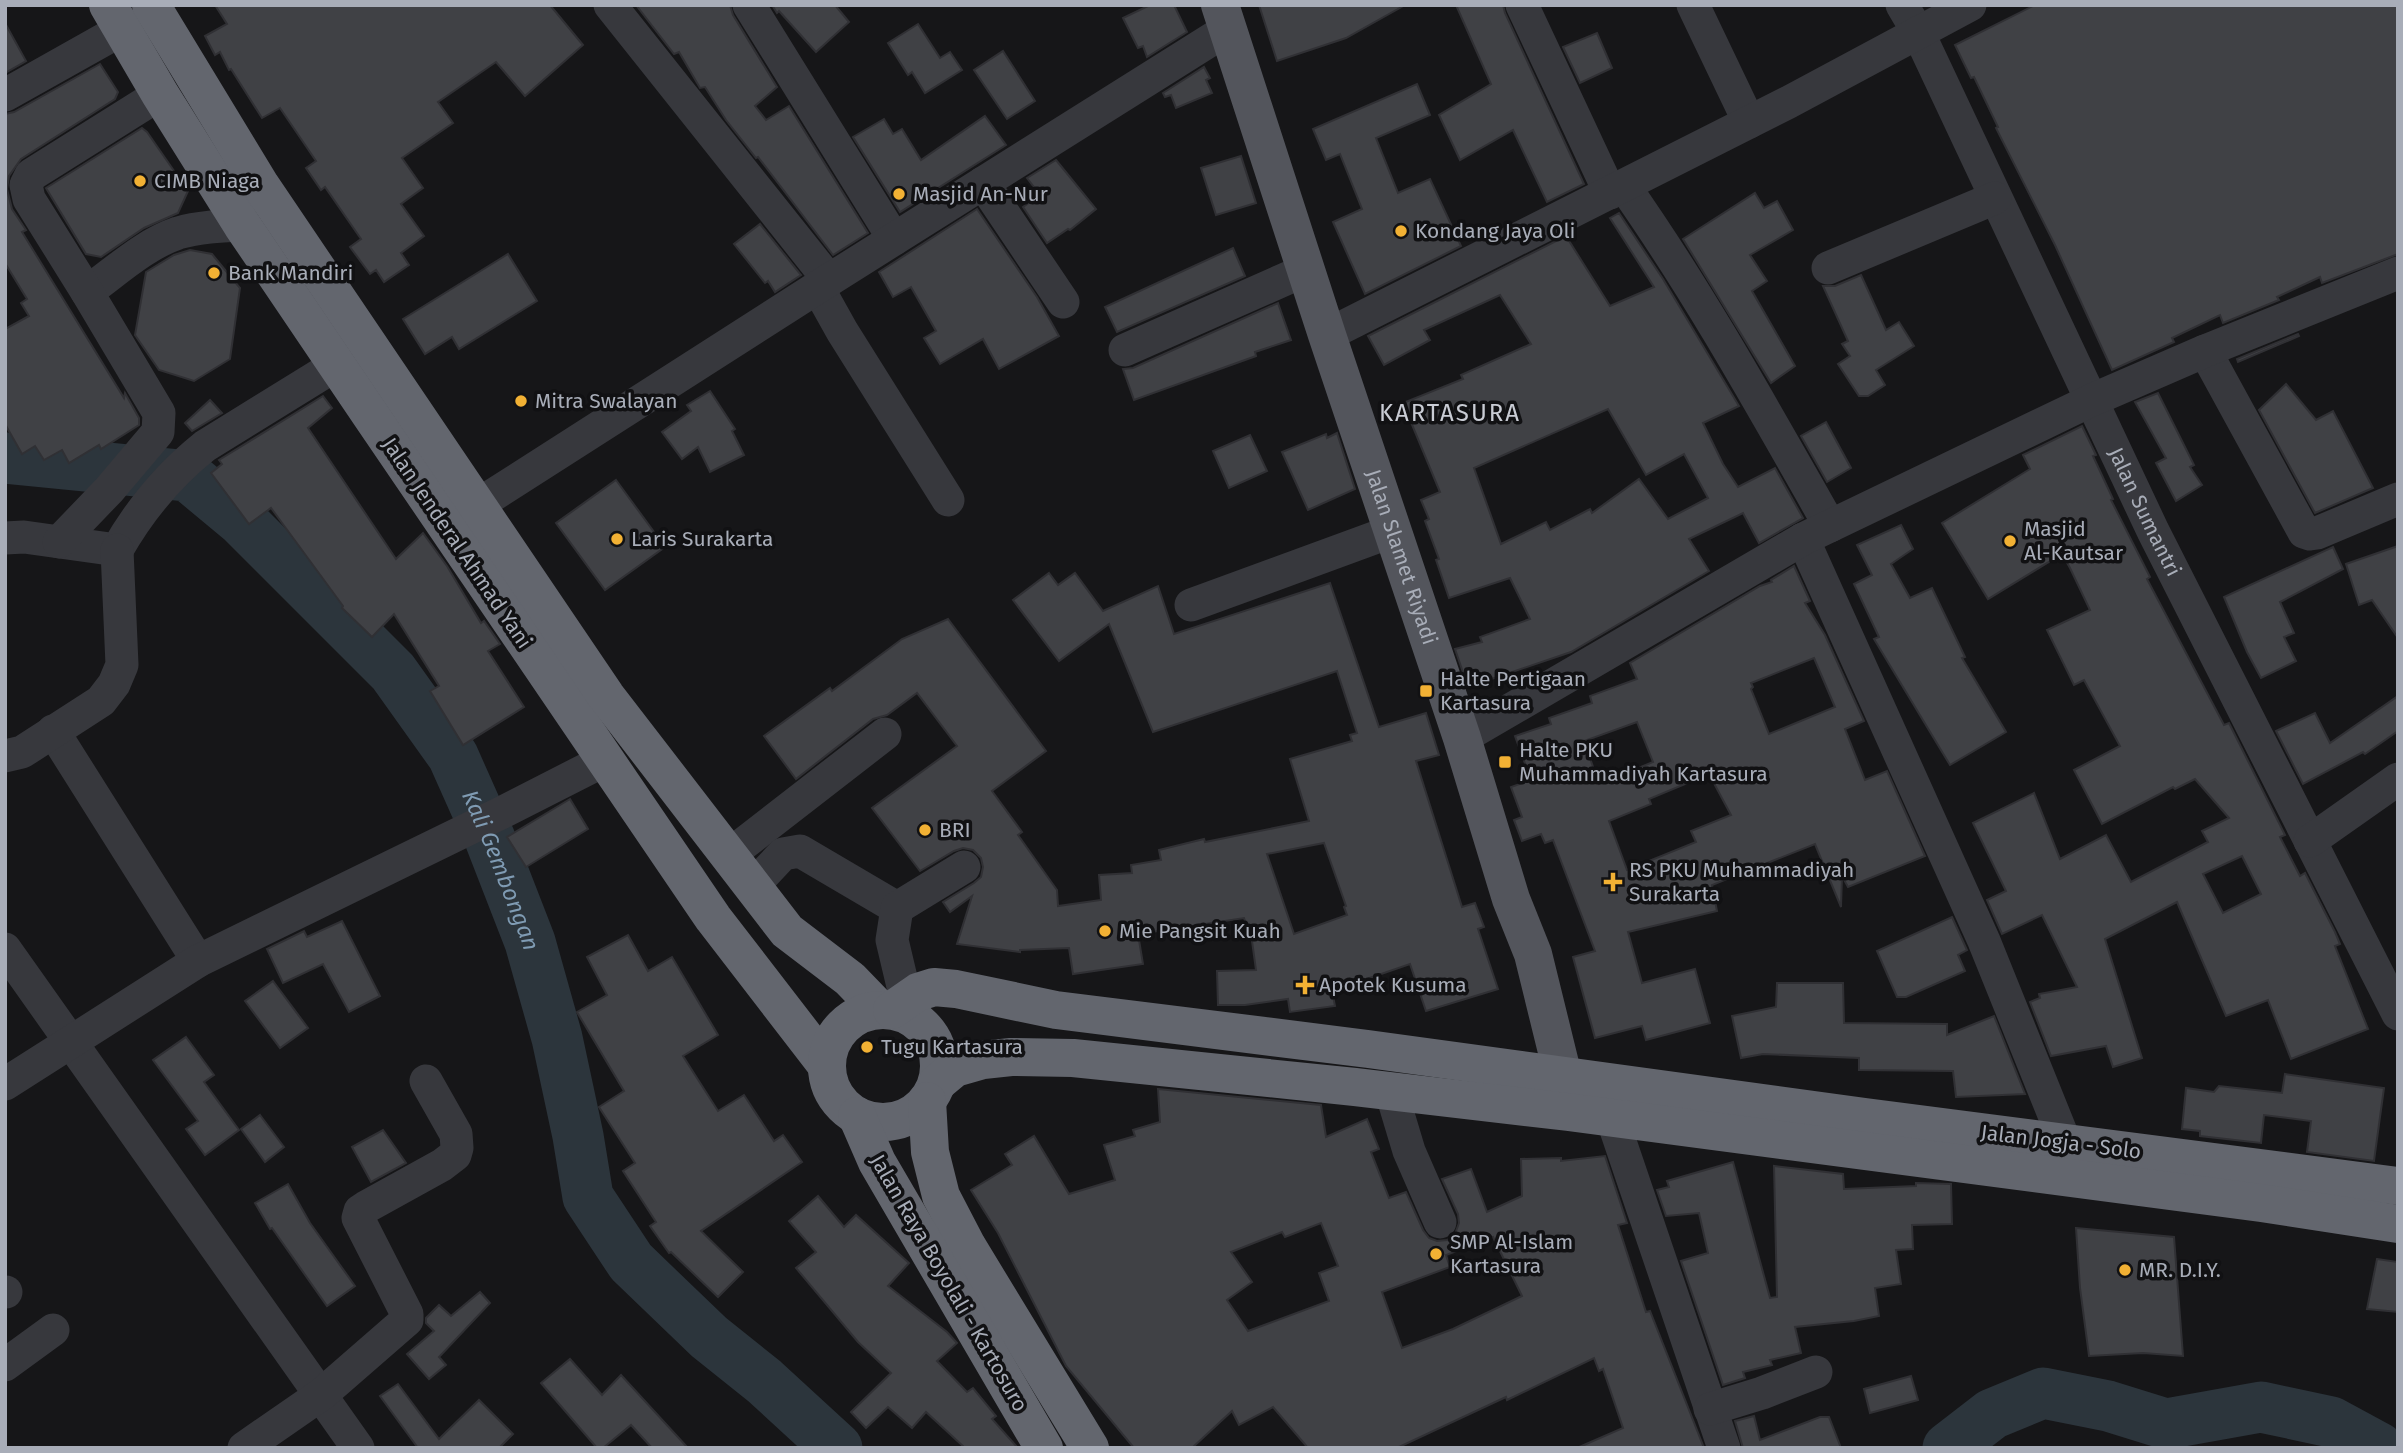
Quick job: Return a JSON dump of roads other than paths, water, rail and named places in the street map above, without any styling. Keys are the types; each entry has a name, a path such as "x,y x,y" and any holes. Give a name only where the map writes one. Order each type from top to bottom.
{"highway":[{"name":"Jalan Jenderal Ahmad Yani","path":"161,9 261,186 606,696 787,931 850,979 893,1006"},
{"name":"Jalan Jenderal Ahmad Yani","path":"114,17 242,225 336,365 713,918 827,1066"},
{"path":"1566,1094 1391,1091 1073,1058 1011,1057 983,1060 955,1068 910,1116 878,1122 857,1116 845,1107 835,1095 827,1066 831,1042 846,1023 868,1011 893,1006 918,992 934,988 956,989 1056,1010 1609,1100"},
{"path":"893,1006 920,1024 931,1037 937,1051 939,1067 932,1092"},
{"name":"Jalan Raya Boyolali - Kartosuro","path":"932,1092 928,1133 936,1179 948,1210 967,1246 1090,1448"},
{"name":"Jalan Jogja - Solo","path":"1609,1100 1725,1099 2398,1186"},
{"name":"Jalan Jogja - Solo","path":"1609,1100 1760,1138 2262,1203 2398,1224"},
{"name":"Jalan Raya Boyolali - Kartosuro","path":"857,1116 877,1162 1044,1448"}],"main road":[{"name":"Jalan Slamet Riyadi","path":"1224,17 1462,738 1511,899 1533,954 1566,1094"}],"street":[{"path":"610,5 823,284 842,331 948,500"},
{"path":"749,5 894,239"},
{"path":"1522,5 1617,189 1658,234 1736,359 1816,532 2024,1035 2065,1142"},
{"path":"1693,5 1749,122"},
{"name":"Jalan Sumantri","path":"1902,5 1919,34 2158,543 2310,841 2385,963 2398,1014"},
{"path":"1327,335 1749,122 1970,5"},
{"path":"5,96 114,17"},
{"path":"477,506 983,183 1224,17"},
{"path":"59,542 109,490 158,432 159,413 29,199 26,185 31,175 48,163 160,94"},
{"path":"983,183 1063,302"},
{"path":"1828,268 1995,198"},
{"path":"87,292 154,244 176,234 204,228 242,225"},
{"path":"1125,351 1306,270"},
{"path":"1462,738 1816,532 2092,400 2398,273"},
{"path":"2205,351 2304,532 2317,533 2398,499"},
{"path":"5,756 22,752 101,701 114,684 122,665 117,551 133,521 149,501 205,446 336,365"},
{"path":"1191,605 1393,531"},
{"path":"5,538 24,537 117,551"},
{"path":"53,732 198,961"},
{"path":"729,855 885,734"},
{"path":"5,1084 198,961 605,760"},
{"path":"2310,841 2398,779"},
{"path":"752,887 783,854 800,851 897,908"},
{"path":"893,1006 892,940 897,908 964,867"},
{"path":"5,949 358,1448"},
{"path":"244,1448 322,1394 397,1330 408,1316 358,1218 360,1211 366,1207 442,1166 457,1152 457,1139 453,1128 426,1081"},
{"path":"1391,1091 1409,1151 1440,1222"},
{"path":"1609,1100 1724,1448"},
{"path":"5,1365 53,1330"},
{"path":"1710,1409 1816,1372"}],"waterway":[{"name":"Kali Gembongan","path":"5,458 188,476 242,521 393,672 453,756 490,839 530,942 557,1038 588,1197 631,1262 709,1337 764,1381 837,1448"},
{"name":"Kali Gembongan","path":"1948,1448 1992,1414 2043,1393 2108,1406 2166,1424 2261,1407 2331,1422 2379,1448"}],"place":[{"name":"CIMB Niaga","path":"140,181"},
{"name":"Masjid An-Nur","path":"899,194"},
{"name":"Kondang Jaya Oli","path":"1401,231"},
{"name":"Bank Mandiri","path":"214,273"},
{"name":"Mitra Swalayan","path":"521,401"},
{"name":"Laris Surakarta","path":"617,539"},
{"name":"Masjid Al-Kautsar","path":"2010,541"},
{"name":"Halte Pertigaan Kartasura","path":"1426,691"},
{"name":"Halte PKU Muhammadiyah Kartasura","path":"1505,762"},
{"name":"BRI","path":"925,830"},
{"name":"RS PKU Muhammadiyah Surakarta","path":"1613,882"},
{"name":"Mie Pangsit Kuah","path":"1105,931"},
{"name":"Apotek Kusuma","path":"1305,985"},
{"name":"Tugu Kartasura","path":"867,1047"},
{"name":"SMP Al-Islam Kartasura","path":"1436,1254"},
{"name":"MR. D.I.Y.","path":"2125,1270"}],"district":[{"name":"KARTASURA","path":"1450,413"}]}
